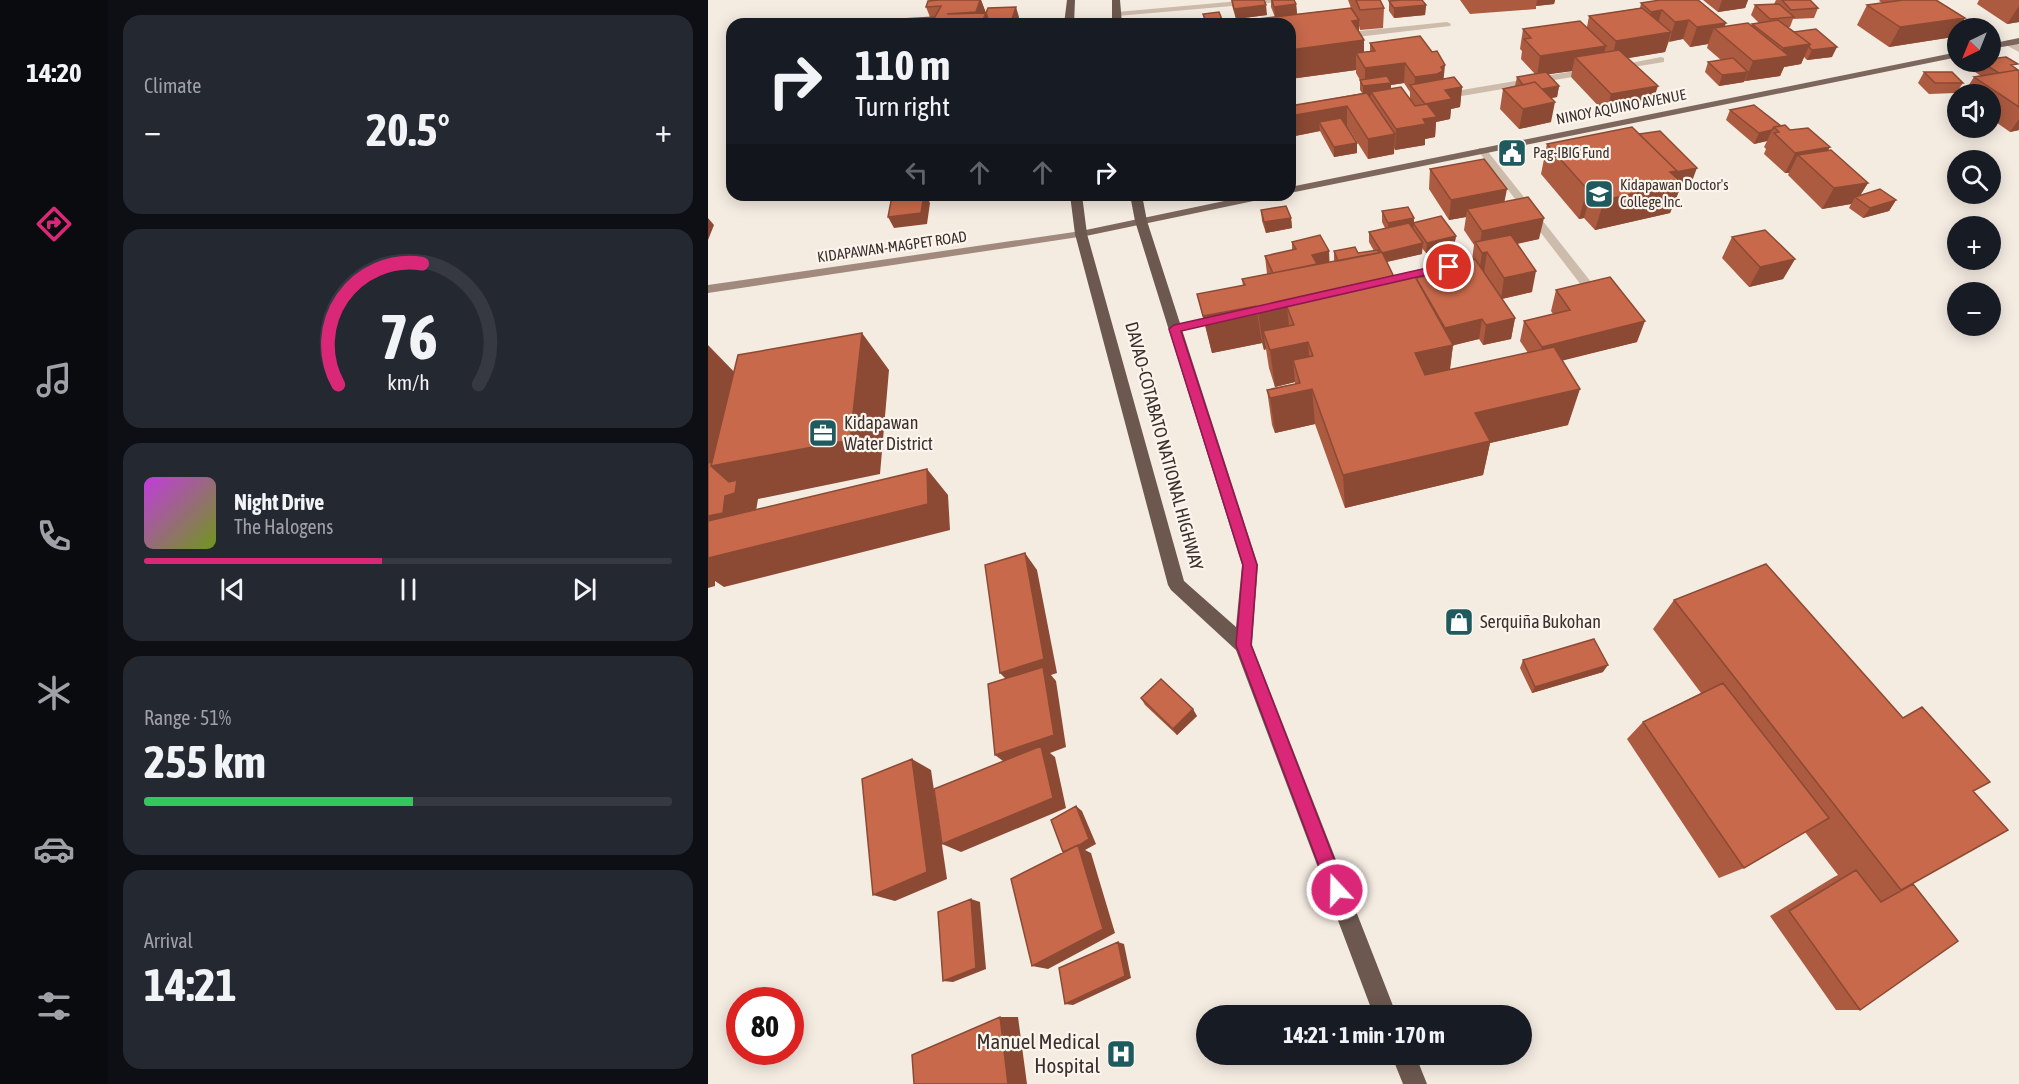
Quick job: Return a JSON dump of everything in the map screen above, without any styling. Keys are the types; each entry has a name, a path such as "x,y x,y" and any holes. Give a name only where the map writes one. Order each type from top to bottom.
{"highway":[{"path":"1070,18 1071,0"},
{"path":"1116,0 1117,18"},
{"name":"DAVAO-COTABATO NATIONAL HIGHWAY","path":"1077,201 1081,234 1177,585 1243,645"},
{"name":"DAVAO-COTABATO NATIONAL HIGHWAY","path":"1137,201 1141,221 1174,329 1250,565 1243,645 1382,1005"},
{"path":"1407,1065 1415,1084"}],"main road":[{"path":"2001,45 2019,41"},
{"name":"NINOY AQUINO AVENUE","path":"1296,189 1947,56"},
{"path":"1081,234 1239,201"},
{"name":"KIDAPAWAN-MAGPET ROAD","path":"708,289 1081,234"}],"street":[{"path":"1125,18 1278,0"},
{"path":"1335,36 1447,24"},
{"path":"2009,43 2019,49"},
{"path":"1608,69 1660,60"},
{"path":"1439,97 1598,70"},
{"path":"1482,150 1595,295"},
{"path":"1369,285 1449,267"},
{"path":"1174,329 1232,316"}],"building":[{"path":"980,0 976,12 947,14 986,13 984,18 934,18 941,6 926,7 928,1"},
{"path":"1232,0 1264,0 1266,5 1234,9"},
{"path":"1272,0 1294,0 1296,4 1274,7"},
{"path":"1356,0 1380,0 1384,8 1360,10"},
{"path":"1422,0 1426,5 1394,8 1389,1"},
{"path":"1660,0 1698,0 1726,23 1697,27 1689,20 1675,22 1662,10 1651,12 1641,3"},
{"path":"1782,0 1810,0 1818,8 1791,10"},
{"path":"1903,0 1936,0 1965,18 1947,18 1947,20 1900,27 1867,5"},
{"path":"1779,4 1794,17 1770,19 1755,5"},
{"path":"1016,7 1012,18 988,18 986,13 988,8"},
{"path":"1351,8 1359,20 1352,21 1364,40 1296,49 1296,18 1267,18"},
{"path":"1642,8 1671,32 1616,41 1589,16"},
{"path":"1219,12 1221,18 1205,18 1203,14"},
{"path":"1778,20 1810,44 1783,48 1752,24"},
{"path":"1580,21 1606,46 1540,56 1524,39 1531,38 1523,29"},
{"path":"1748,23 1789,56 1753,61 1714,28"},
{"path":"1816,29 1837,47 1812,50 1809,47 1810,44 1794,32"},
{"path":"1420,36 1432,52 1437,51 1445,65 1441,67 1443,71 1415,77 1405,63 1365,68 1356,53 1375,51 1370,43"},
{"path":"1619,50 1658,86 1611,94 1575,57"},
{"path":"2006,57 2018,64 2011,65 2019,71 2017,70 1999,73 1997,72 2001,72 2001,58"},
{"path":"1733,58 1748,72 1722,75 1708,62"},
{"path":"2019,71 2019,107 2001,95 2001,84 1984,84 1974,77"},
{"path":"1546,72 1559,86 1542,89 1535,82 1523,85 1517,77"},
{"path":"1924,72 1952,72 1963,83 1935,83"},
{"path":"1387,76 1391,83 1363,86 1360,80"},
{"path":"1454,77 1462,87 1445,90 1452,99 1425,104 1410,85"},
{"path":"1535,82 1555,102 1523,109 1503,89"},
{"path":"1401,87 1415,106 1427,104 1437,117 1423,119 1426,124 1396,129 1371,92"},
{"path":"1367,93 1395,134 1368,139 1347,106 1296,115 1296,105"},
{"path":"1754,105 1781,126 1759,133 1730,110"},
{"path":"1341,118 1357,143 1334,147 1319,122"},
{"path":"1785,125 1790,130 1808,128 1830,147 1795,153 1774,133 1779,132 1774,127"},
{"path":"1632,127 1677,171 1670,172 1682,183 1604,200 1592,188 1587,189 1547,144"},
{"path":"1660,131 1697,168 1676,172 1639,134"},
{"path":"1831,150 1868,183 1834,188 1798,155"},
{"path":"1484,159 1507,189 1451,200 1430,169"},
{"path":"1880,189 1896,200 1870,208 1855,197"},
{"path":"1528,197 1544,218 1482,231 1467,209"},
{"path":"891,201 923,201 921,213 888,217"},
{"path":"1286,206 1291,218 1264,222 1261,210"},
{"path":"1408,207 1414,218 1388,223 1382,211"},
{"path":"1441,216 1456,236 1427,243 1413,223"},
{"path":"1409,223 1423,243 1382,253 1369,232"},
{"path":"1765,230 1795,259 1760,267 1732,237"},
{"path":"1320,235 1329,251 1312,255 1317,264 1273,273 1265,256 1296,249 1292,242"},
{"path":"1511,235 1536,271 1504,278 1487,252 1482,253 1475,242"},
{"path":"1355,247 1358,253 1378,250 1379,253 1338,261 1334,251"},
{"path":"1382,252 1395,279 1414,275 1453,345 1415,353 1425,375 1554,347 1580,389 1475,413 1490,441 1343,475 1312,389 1270,398 1267,390 1300,383 1293,360 1313,356 1308,342 1270,350 1263,331 1294,325 1287,307 1258,313 1256,306 1203,316 1197,294 1245,285 1242,279"},
{"path":"1475,259 1515,318 1486,325 1482,319 1445,328 1416,278 1451,271 1448,265"},
{"path":"1610,277 1645,321 1542,347 1524,321 1570,310 1556,290"},
{"path":"862,333 850,440 711,466 738,355"},
{"path":"712,462 711,466 729,482 737,480 735,493 725,496 723,513 708,516 708,463"},
{"path":"927,469 928,504 708,558 708,521"},
{"path":"1025,553 1044,659 1000,673 985,565"},
{"path":"1766,564 1903,718 1922,707 1990,782 1973,791 2008,830 1901,890 1674,600"},
{"path":"1594,639 1608,665 1535,687 1523,660"},
{"path":"1043,667 1054,735 995,755 988,684"},
{"path":"1161,679 1193,709 1173,729 1141,698"},
{"path":"1723,683 1829,818 1744,868 1643,722"},
{"path":"1041,746 1053,798 942,844 934,789"},
{"path":"912,759 927,872 873,895 862,779"},
{"path":"1076,806 1089,839 1063,852 1051,820"},
{"path":"1078,845 1103,929 1032,966 1011,879"},
{"path":"1856,870 1881,902 1913,884 1958,941 1860,1010 1789,911"},
{"path":"971,899 976,968 943,981 938,912"},
{"path":"1118,942 1125,976 1065,1004 1059,968"},
{"path":"1000,1017 1008,1084 914,1084 912,1055"}],"place":[{"name":"Pag-IBIG Fund","path":"1512,153"},
{"name":"Kidapawan Doctor's College Inc.","path":"1599,194"},
{"name":"Kidapawan Water District","path":"823,433"},
{"name":"Serquiña Bukohan","path":"1459,622"},
{"name":"Manuel Medical Hospital","path":"1121,1054"}],"route":[{"path":"1337,890 1243,645 1250,565 1174,329 1449,267"}]}
